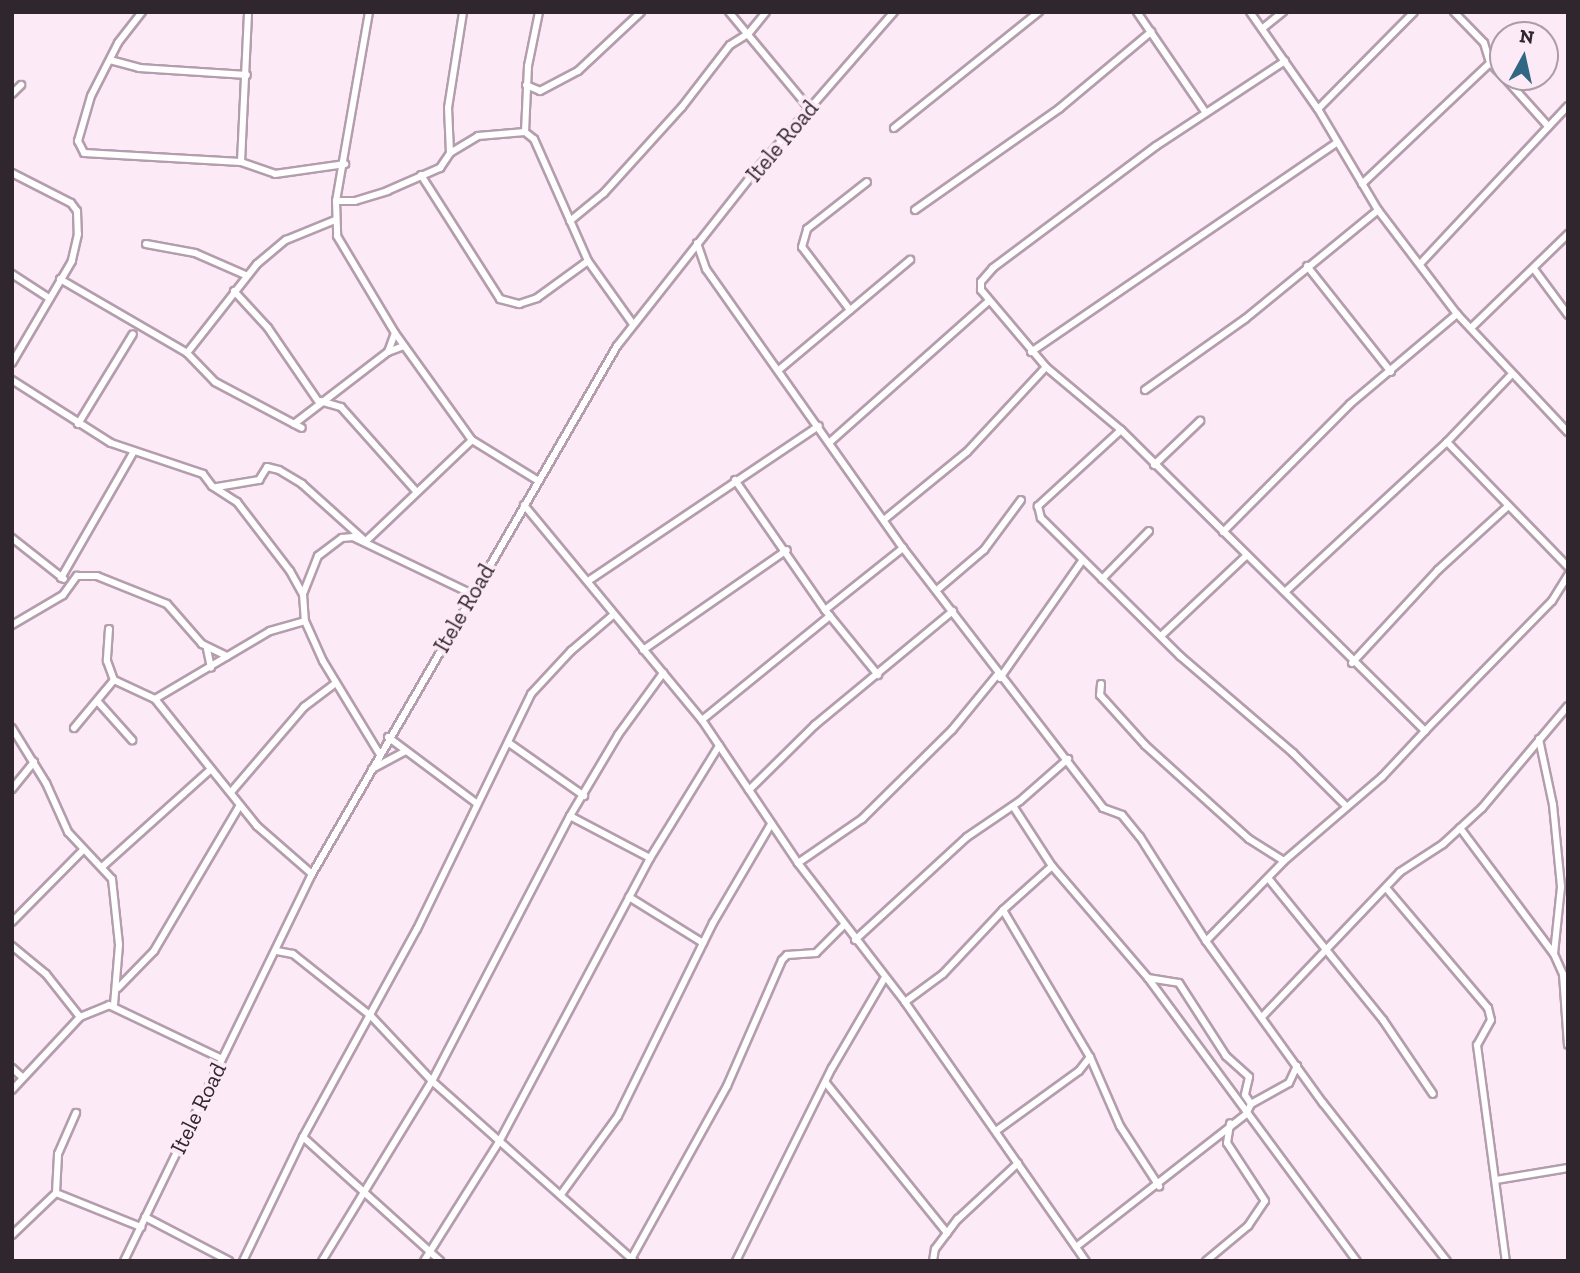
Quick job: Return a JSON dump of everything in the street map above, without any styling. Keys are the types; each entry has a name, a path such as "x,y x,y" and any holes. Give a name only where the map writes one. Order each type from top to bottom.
{"street":[{"path":"142,12 110,60 91,96 78,141 84,153 240,162 287,174 345,164"},
{"path":"240,162 247,75 248,12"},
{"path":"369,12 345,164 336,201 335,220 345,255 395,333 472,440 537,480"},
{"path":"450,153 448,108 463,12"},
{"path":"525,132 526,85 539,12"},
{"path":"526,85 541,91 578,71 641,12"},
{"path":"729,12 808,108"},
{"path":"570,222 656,136 730,45 749,33 766,12"},
{"name":"Itele Road","path":"124,1261 277,951 312,874 537,480 633,324 808,108 894,12"},
{"path":"894,128 1039,12"},
{"path":"1137,12 1206,113"},
{"path":"1250,12 1318,109 1378,210 1457,314 1511,375 1568,432"},
{"path":"1263,28 1283,12"},
{"path":"1318,109 1414,12"},
{"path":"1454,12 1484,43 1489,60"},
{"path":"915,210 1060,108 1152,32"},
{"path":"110,60 139,68 247,75"},
{"path":"1285,61 1206,113 993,268 981,282 989,301 1031,352 1121,430 1285,592 1352,663 1425,731"},
{"path":"1362,184 1489,64"},
{"path":"12,94 21,85"},
{"path":"1517,91 1548,126"},
{"path":"1420,264 1568,106"},
{"path":"336,201 355,201 440,168 450,153 478,136 525,132 534,139 588,261 633,324"},
{"path":"1031,352 1336,143"},
{"path":"12,173 77,211 75,250 12,363"},
{"path":"421,176 500,299 519,304 537,298 588,261"},
{"path":"850,310 802,247 807,229 867,182"},
{"path":"1144,390 1245,319 1378,210"},
{"path":"187,353 245,275 286,240 335,220"},
{"path":"1471,328 1568,234"},
{"path":"698,243 706,269 780,369 903,548 953,611 999,677 1068,759 1103,808 1122,815 1140,837 1206,941 1297,1066 1447,1261"},
{"path":"146,244 195,253 245,275"},
{"path":"780,369 910,260"},
{"path":"1307,266 1391,372"},
{"path":"1534,269 1568,315"},
{"path":"12,274 49,298"},
{"path":"60,279 187,353 215,382 302,428"},
{"path":"233,291 268,328 318,401"},
{"path":"830,442 989,301"},
{"path":"1223,532 1350,404 1457,314"},
{"path":"388,352 395,333"},
{"path":"78,424 133,334"},
{"path":"294,424 318,401 388,352 404,346"},
{"path":"885,519 967,452 1046,367"},
{"path":"1285,592 1447,442 1511,375"},
{"path":"12,380 78,424 132,453 203,474 212,486 248,514 303,594"},
{"path":"318,401 328,400 341,407 415,490"},
{"path":"1154,465 1200,421"},
{"path":"588,581 819,426"},
{"path":"1121,430 1038,506 1041,518 1161,636 1345,805"},
{"path":"366,541 415,490 472,440"},
{"path":"1447,442 1568,566"},
{"path":"61,578 132,453"},
{"path":"212,486 253,482 267,467 279,470 302,484 366,541"},
{"path":"735,480 787,550 825,610 878,675"},
{"path":"937,590 984,550 1021,500"},
{"path":"524,505 702,720 798,863 884,979 905,1002 1086,1261"},
{"path":"1352,663 1438,570 1508,506"},
{"path":"1102,579 1149,531"},
{"path":"379,753 336,683 305,621 303,594 318,555 331,544 353,537 472,594"},
{"path":"12,538 61,578 69,581 85,574 97,576 167,604 207,649 211,668"},
{"path":"825,610 903,548"},
{"path":"643,650 787,550"},
{"path":"1161,636 1247,555"},
{"path":"798,863 862,819 952,730 999,677 1082,561"},
{"path":"1206,941 1284,861 1345,805 1382,777 1552,601 1568,575"},
{"path":"12,625 63,596 69,581"},
{"path":"748,790 814,725 953,611"},
{"path":"243,1261 303,1137 417,929 475,802 509,743 531,694 570,651 613,615"},
{"path":"702,720 830,616"},
{"path":"155,699 270,631 305,621"},
{"path":"109,629 107,660 114,680 155,699 209,771 232,791 240,804 312,874"},
{"path":"207,649 228,656"},
{"path":"322,1261 432,1081 570,816 618,735 663,673"},
{"path":"74,727 99,703 114,680"},
{"path":"232,791 257,767 295,716 336,683"},
{"path":"1101,684 1100,695 1145,745 1249,839 1284,861"},
{"path":"99,703 132,740"},
{"path":"1262,1017 1413,860 1443,844 1460,828 1568,706"},
{"path":"12,728 34,762 82,851 112,879 119,945 118,988 114,1004"},
{"path":"388,737 475,802"},
{"path":"1539,739 1553,805 1561,887 1554,954"},
{"path":"509,743 584,796"},
{"path":"424,1261 499,1142 650,858 719,746"},
{"path":"372,769 406,751"},
{"path":"855,940 967,837 1013,806 1068,759"},
{"path":"12,789 34,762"},
{"path":"102,867 209,771"},
{"path":"118,988 154,951 240,804"},
{"path":"1013,806 1052,866 1148,978 1246,1115 1285,1160 1357,1261"},
{"path":"570,816 650,858"},
{"path":"562,1193 618,1116 703,943 771,824"},
{"path":"1460,828 1554,954 1563,974 1568,1045"},
{"path":"12,922 82,851"},
{"path":"905,1002 943,974 1003,910 1052,866"},
{"path":"1268,878 1383,1020 1433,1094"},
{"path":"1387,889 1489,1008 1492,1020 1477,1045 1485,1125 1496,1181 1506,1261"},
{"path":"629,897 703,943"},
{"path":"1003,910 1090,1057 1120,1126 1159,1185"},
{"path":"281,942 371,1016 432,1081 499,1142 562,1193 632,1260 727,1086 782,960 787,955 816,953 844,925"},
{"path":"12,946 46,974 80,1017"},
{"path":"277,951 293,954"},
{"path":"1148,978 1179,984 1226,1056 1250,1077 1245,1095 1251,1104"},
{"path":"736,1261 826,1083 884,979"},
{"path":"12,1097 14,1088 22,1077 80,1017 114,1004 222,1059"},
{"path":"996,1131 1079,1071 1090,1057"},
{"path":"1076,1247 1140,1194 1159,1185 1230,1122 1246,1115 1251,1104 1289,1083 1297,1066"},
{"path":"12,1068 22,1077"},
{"path":"826,1083 947,1233"},
{"path":"12,1235 56,1193 58,1154 76,1113"},
{"path":"1206,1261 1248,1226 1265,1201 1227,1143 1230,1122"},
{"path":"303,1137 440,1261"},
{"path":"933,1261 947,1233 1018,1163"},
{"path":"1496,1181 1568,1168"},
{"path":"56,1193 141,1227"},
{"path":"145,1217 229,1261"}]}
